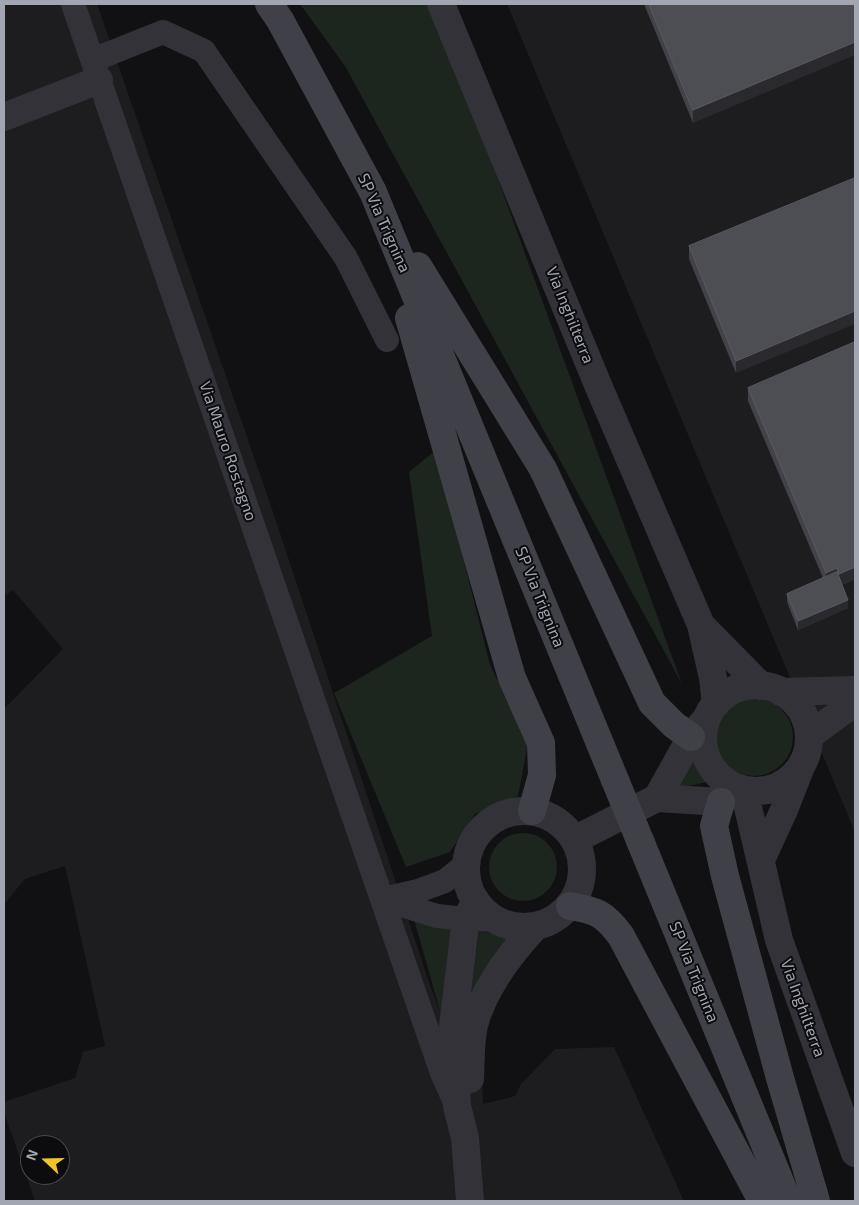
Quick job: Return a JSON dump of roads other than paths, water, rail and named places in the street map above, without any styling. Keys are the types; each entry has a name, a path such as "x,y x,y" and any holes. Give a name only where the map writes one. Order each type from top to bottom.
{"main road":[{"name":"SP Via Trignina","path":"269,4 280,20 372,192 788,1201"},
{"path":"372,192 543,469 652,703 674,725 691,737"},
{"path":"372,192 512,678 541,743 542,775 532,811"},
{"path":"734,793 714,826 780,1078 816,1201"},
{"path":"570,906 589,909 602,915 613,924 621,936 762,1201"}],"street":[{"name":"Via Mauro Rostagno","path":"73,4 442,1073 457,1106"},
{"name":"Via Inghilterra","path":"441,4 598,385 701,625 713,678 712,710"},
{"path":"4,117 96,70 163,32 204,51 346,258 387,340"},
{"name":"Via Inghilterra","path":"701,625 771,689"},
{"path":"657,798 691,737 724,697 736,690 751,686 771,689 855,690"},
{"path":"761,860 806,756 809,736 807,725 798,706 771,689"},
{"path":"809,736 855,702"},
{"path":"712,710 703,738 708,759 734,793"},
{"path":"574,840 657,798 734,793 777,787 787,781 802,765"},
{"name":"Via Inghilterra","path":"734,793 761,860 779,940 855,1153"},
{"path":"383,899 437,916 479,913 514,927 535,927 554,919 570,906 576,896 582,874 579,850 574,840 561,824 547,816 532,811 508,813 488,824 479,832 473,842 466,864 468,884 479,913 453,1026 457,1106 465,1138"},
{"path":"383,899 418,891 445,881 466,864"},
{"path":"470,1201 465,1138 474,1026 488,988 519,944 535,927"}]}
